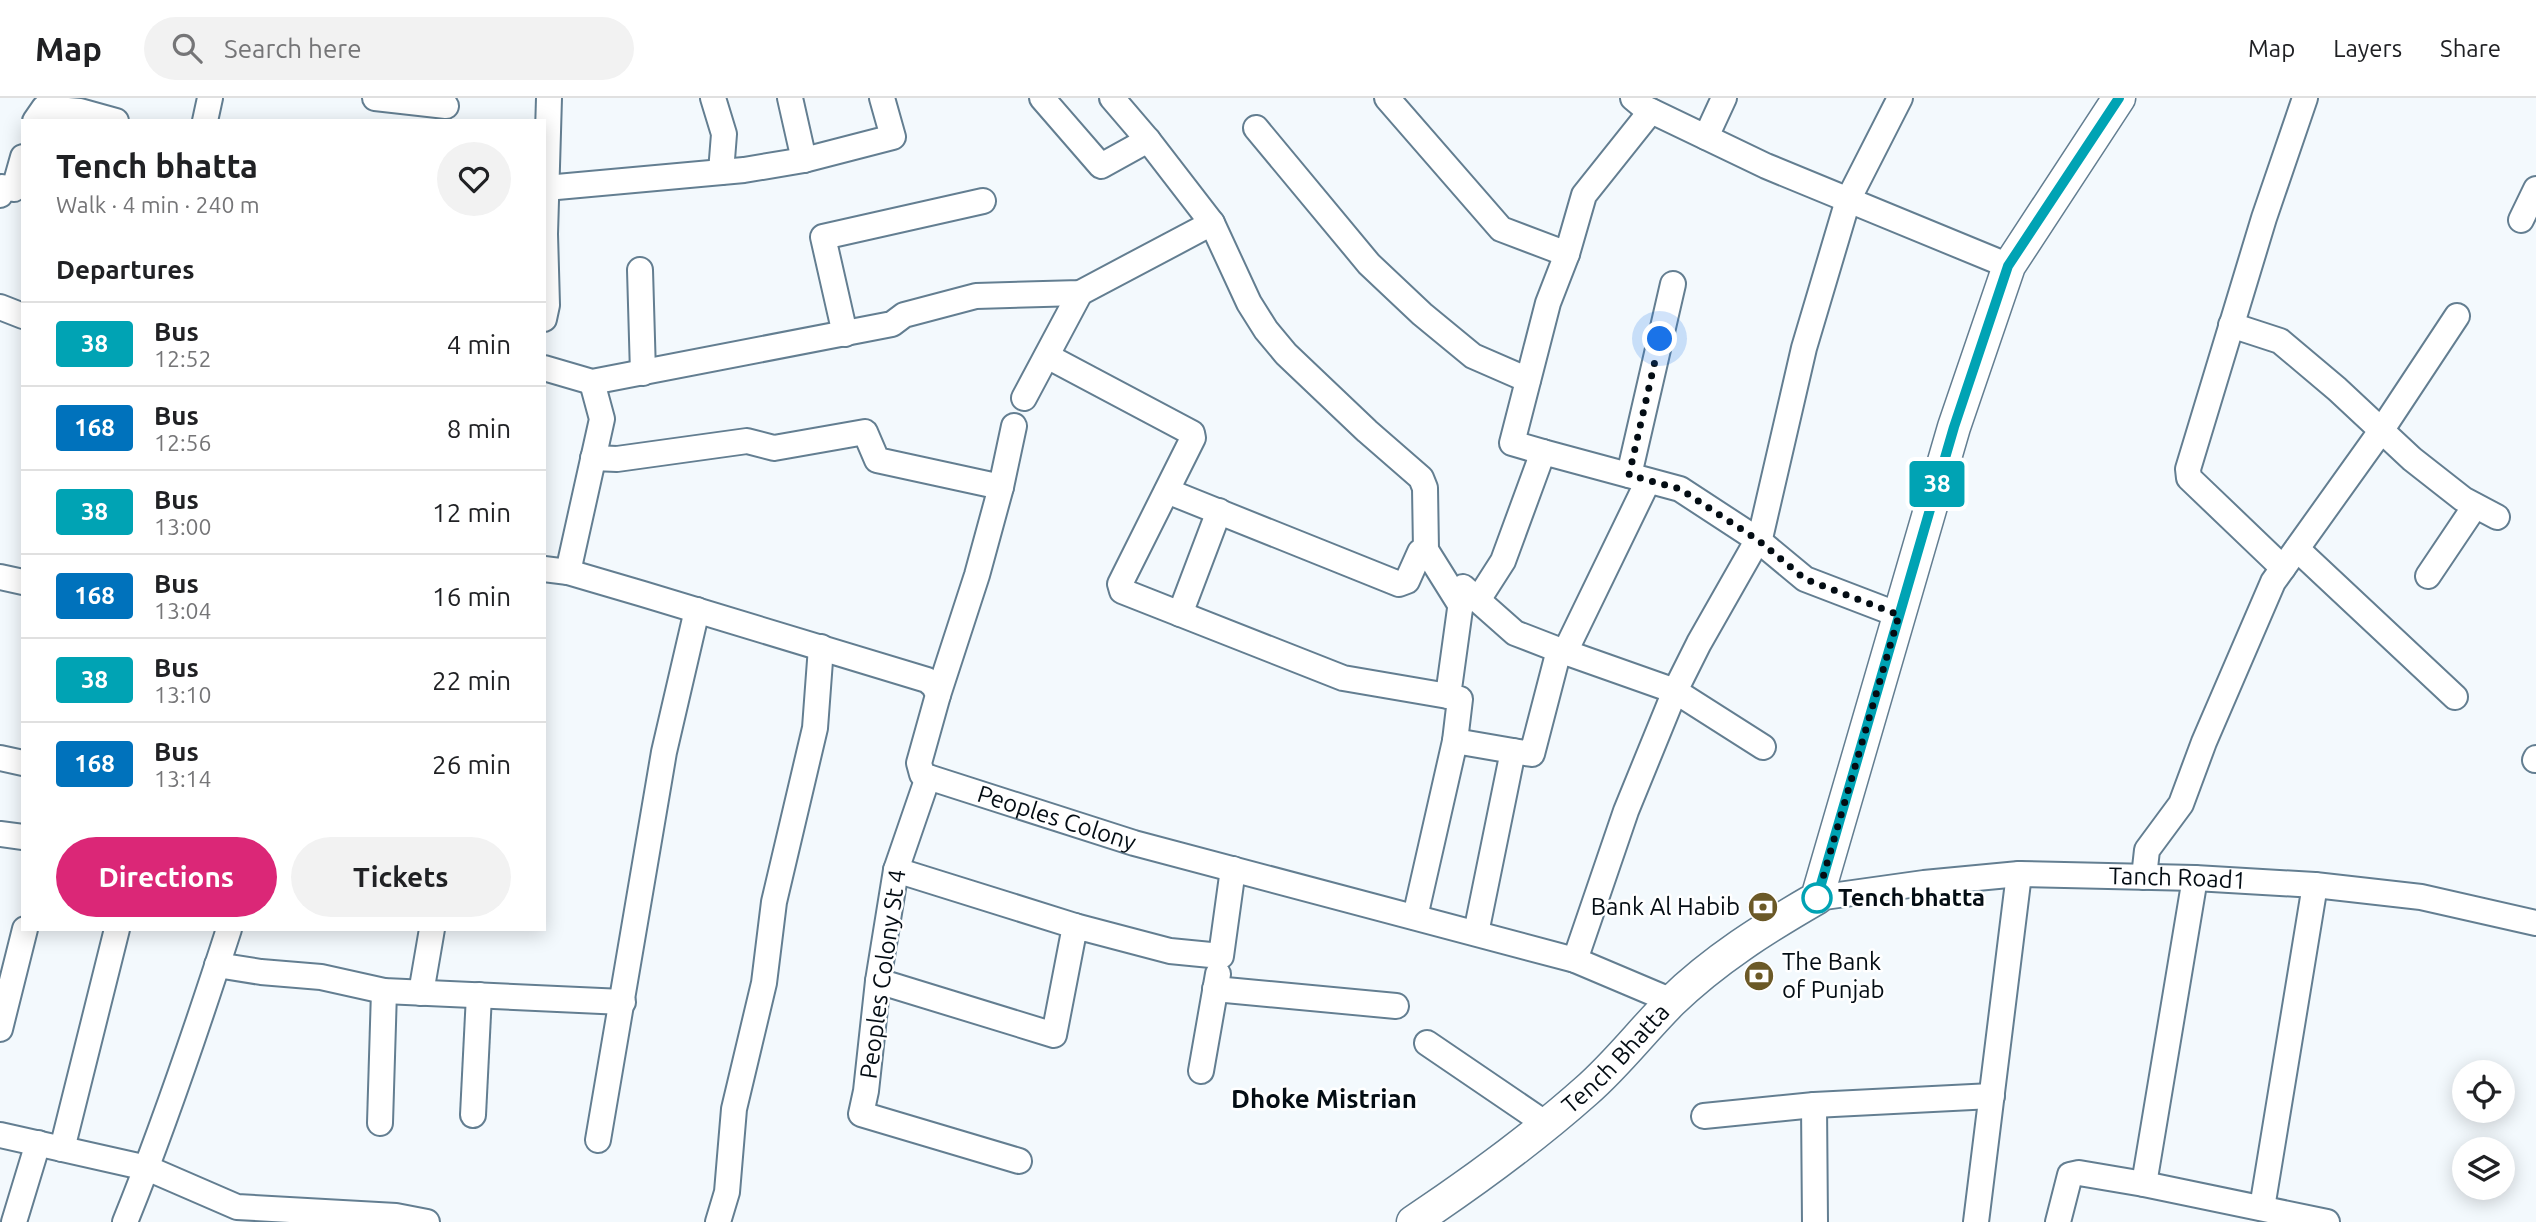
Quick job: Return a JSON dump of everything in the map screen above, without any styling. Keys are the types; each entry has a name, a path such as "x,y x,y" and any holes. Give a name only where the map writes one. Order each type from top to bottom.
{"main road":[{"path":"1817,898 1954,427 2008,266 2119,98"},
{"name":"Tench Bhatta","path":"1413,1222 1451,1197 1589,1089 1672,1001 1719,959 1817,898"}],"street":[{"path":"205,119 210,98"},
{"path":"375,98 446,106"},
{"path":"546,309 549,98"},
{"path":"713,98 724,134 721,172"},
{"path":"790,98 804,160"},
{"path":"547,188 721,172 804,160 893,137 882,98"},
{"path":"1042,98 1101,166 1148,140"},
{"path":"1112,98 1212,223 1249,303 1266,331 1286,354 1367,431 1421,478 1425,488 1426,550 1469,603 1515,633 1675,691 1763,747"},
{"path":"1387,98 1501,229 1567,254"},
{"path":"1706,137 1724,98"},
{"path":"1575,960 1626,811 1675,691 1758,540 1804,348 1848,200 1900,98"},
{"path":"2305,98 2190,457 2189,478 2455,696"},
{"path":"1899,615 1805,579 1758,540 1680,489 1512,443 1548,303 1567,254 1584,195 1642,104 1766,166 2008,266"},
{"path":"36,119 44,108 80,111 109,119"},
{"path":"1256,128 1369,264 1422,314 1473,356 1528,380"},
{"path":"0,195 2,187 14,189 21,164"},
{"path":"2521,220 2536,189"},
{"path":"845,334 823,237 983,201"},
{"path":"546,369 592,382 892,324 904,316 975,296 1080,293 1212,223"},
{"path":"640,270 643,373"},
{"path":"1455,741 1532,754 1562,651 1639,478 1673,285"},
{"path":"1024,398 1080,293"},
{"path":"2144,877 2147,850 2181,804 2204,742 2273,582 2381,431 2457,316"},
{"path":"2231,325 2280,341 2337,389 2412,459 2463,499 2486,512 2428,576"},
{"path":"1046,356 1192,433 1193,438 1120,587 1122,591 1343,678 1460,699 1455,741 1415,917"},
{"path":"592,382 601,419 593,458 556,571 927,680 938,695"},
{"path":"928,777 922,774 919,763 977,575 1014,426"},
{"path":"593,458 617,459 747,441 774,448 865,432 877,460 1001,487"},
{"path":"1448,696 1469,603 1503,561 1543,452"},
{"path":"1167,491 1399,584 1407,581 1420,552 1426,550"},
{"path":"1180,614 1219,512"},
{"path":"0,576 21,581"},
{"path":"598,1140 624,1002 664,752 696,610"},
{"path":"718,1222 727,1192 734,1109 764,983 774,902 815,728 821,648"},
{"path":"1476,933 1513,751"},
{"path":"0,758 21,763"},
{"name":"Peoples Colony","path":"928,777 1134,843 1575,960 1672,1001"},
{"name":"Peoples Colony St 4","path":"928,777 896,870 861,1114 1019,1161"},
{"path":"0,834 21,836"},
{"path":"1201,1071 1233,869"},
{"path":"896,870 1075,926 1170,951 1221,956"},
{"path":"1976,1222 2019,874"},
{"name":"Tanch Road1","path":"1817,898 1924,883 2019,874 2195,878 2315,885 2421,897 2536,923"},
{"path":"2144,1184 2195,878"},
{"path":"2262,1208 2315,885"},
{"path":"878,981 1054,1035 1075,926"},
{"path":"0,1029 8,967 24,931"},
{"path":"14,1222 50,1146 116,931"},
{"path":"125,1222 147,1168 228,931"},
{"path":"421,993 432,931"},
{"path":"217,965 321,977 384,991 624,1002"},
{"path":"1215,989 1396,1006"},
{"path":"380,1123 384,991"},
{"path":"472,1115 479,995"},
{"path":"1427,1043 1546,1124"},
{"path":"1704,1116 1814,1105 1992,1096"},
{"path":"1814,1105 1815,1222"},
{"path":"0,1135 147,1168 234,1214 357,1218 396,1216 427,1222"},
{"path":"2058,1222 2070,1175 2079,1173 2328,1222"}],"bus line":[{"name":"38","path":"1817,898 1954,427 2008,266 2119,98"}],"place":[{"name":"Tench bhatta","path":"1817,898"},
{"name":"Bank Al Habib","path":"1763,907"},
{"name":"The Bank of Punjab","path":"1759,976"}],"district":[{"name":"Dhoke Mistrian","path":"1324,1099"}],"route":[{"path":"1660,339 1629,475 1680,489 1758,540 1805,579 1899,615 1817,898"}]}
